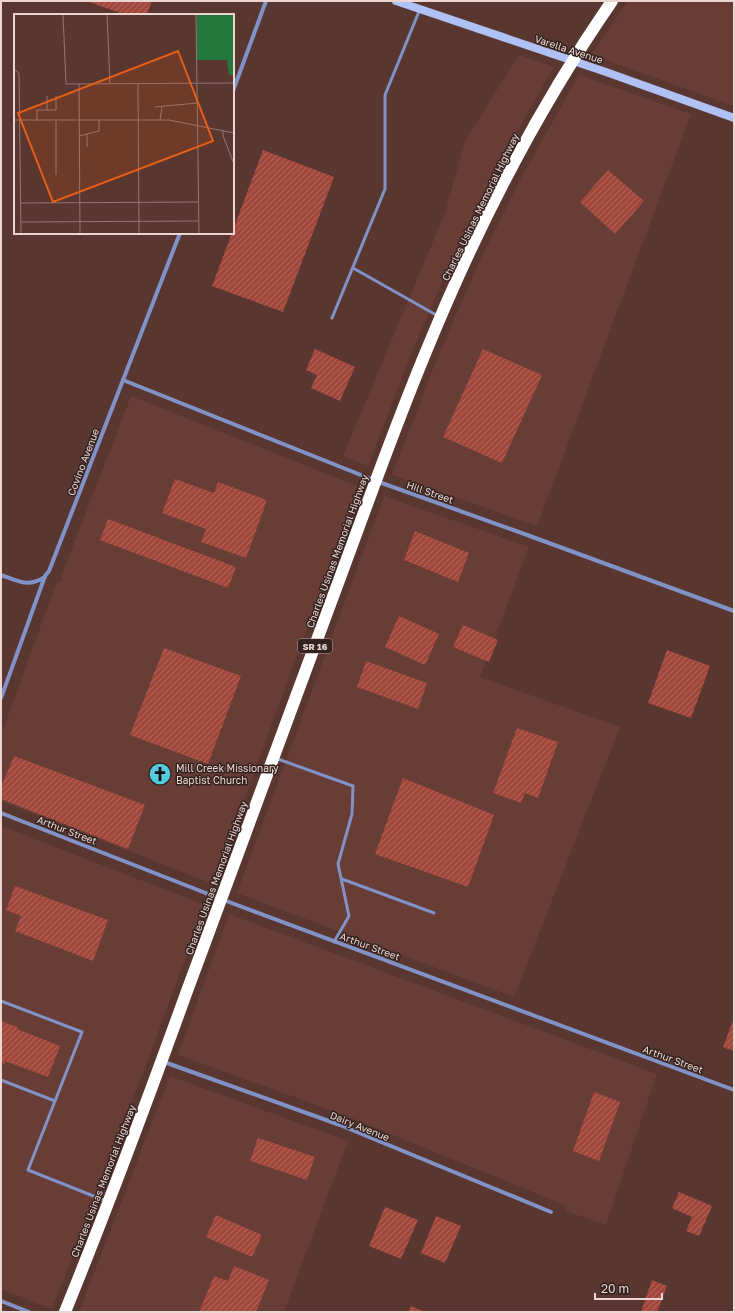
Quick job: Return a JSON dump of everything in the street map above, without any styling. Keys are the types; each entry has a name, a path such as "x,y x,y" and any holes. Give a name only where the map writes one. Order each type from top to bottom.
{"highway":[{"name":"Charles Usinas Memorial Highway","path":"65,1312 161,1061 376,481 425,354 469,253 511,168 572,61 612,1"}],"street":[{"path":"234,88 266,1"},
{"name":"Varella Avenue","path":"396,1 734,118"},
{"name":"Covino Avenue","path":"1,698 45,576 49,571 180,234"},
{"name":"Hill Street","path":"123,380 376,481 519,532 734,612"},
{"path":"1,575 26,584 37,582 45,576"},
{"name":"Arthur Street","path":"1,813 334,942 734,1090"},
{"name":"Dairy Avenue","path":"161,1061 340,1125 551,1212"},
{"path":"1,1301 29,1312"}],"lane":[{"path":"332,318 385,189 385,95 420,9"},
{"path":"352,268 441,318"},
{"path":"273,758 353,786 352,814 338,864 349,916 334,942"},
{"path":"342,879 434,913"},
{"path":"1,1001 82,1032 28,1170 108,1201"},
{"path":"1,1080 56,1101"}],"shaded area":[{"path":"628,1 734,1 734,106 591,55"},
{"path":"519,55 554,67 499,162 457,248 413,349 368,466 343,456 445,213 465,141"},
{"path":"579,75 691,114 537,526 392,475 437,359 481,258 523,174"},
{"path":"131,396 359,487 213,884 1,801 1,735 56,584 63,579 61,577"},
{"path":"384,496 529,547 480,677 620,727 514,997 237,893"},
{"path":"1,826 205,905 149,1057 52,1309 1,1289"},
{"path":"229,914 657,1074 606,1225 566,1211 567,1206 344,1115 178,1055"},
{"path":"170,1076 348,1141 284,1312 79,1312"}],"building":[{"path":"86,1 152,1 147,14 123,14"},
{"path":"263,150 334,177 283,312 212,286 232,234 234,234 234,227"},
{"path":"608,170 644,201 615,234 580,202"},
{"path":"315,349 355,367 340,401 311,388 317,375 306,370"},
{"path":"483,349 542,375 502,463 443,437"},
{"path":"175,479 214,493 218,482 267,500 246,558 201,542 206,529 162,513"},
{"path":"108,519 236,567 228,588 100,540"},
{"path":"415,531 469,553 458,582 404,560"},
{"path":"399,616 439,634 425,665 385,647"},
{"path":"463,625 498,640 489,662 453,647"},
{"path":"164,648 241,676 208,764 130,735"},
{"path":"667,650 710,666 691,718 648,703"},
{"path":"366,661 427,683 418,709 357,687"},
{"path":"517,728 558,742 538,798 525,793 521,803 493,793"},
{"path":"14,756 145,805 128,849 1,799 1,787"},
{"path":"403,778 494,815 468,887 375,854"},
{"path":"15,886 108,920 93,961 15,931 21,916 6,910"},
{"path":"734,1018 734,1051 723,1047"},
{"path":"1,1021 60,1046 48,1077 5,1061 5,1064 1,1062"},
{"path":"594,1092 620,1102 599,1161 573,1151"},
{"path":"258,1138 315,1157 307,1180 250,1161"},
{"path":"679,1192 712,1206 699,1236 686,1231 692,1217 672,1208"},
{"path":"385,1207 418,1220 401,1259 369,1246"},
{"path":"216,1215 262,1235 252,1257 206,1237"},
{"path":"436,1216 461,1226 445,1263 421,1253"},
{"path":"234,1266 269,1280 256,1312 199,1312 214,1276 228,1281"},
{"path":"652,1280 667,1286 657,1312 641,1312"},
{"path":"411,1306 425,1312 408,1312"}],"place":[{"name":"Mill Creek Missionary Baptist Church","path":"160,774"}]}
